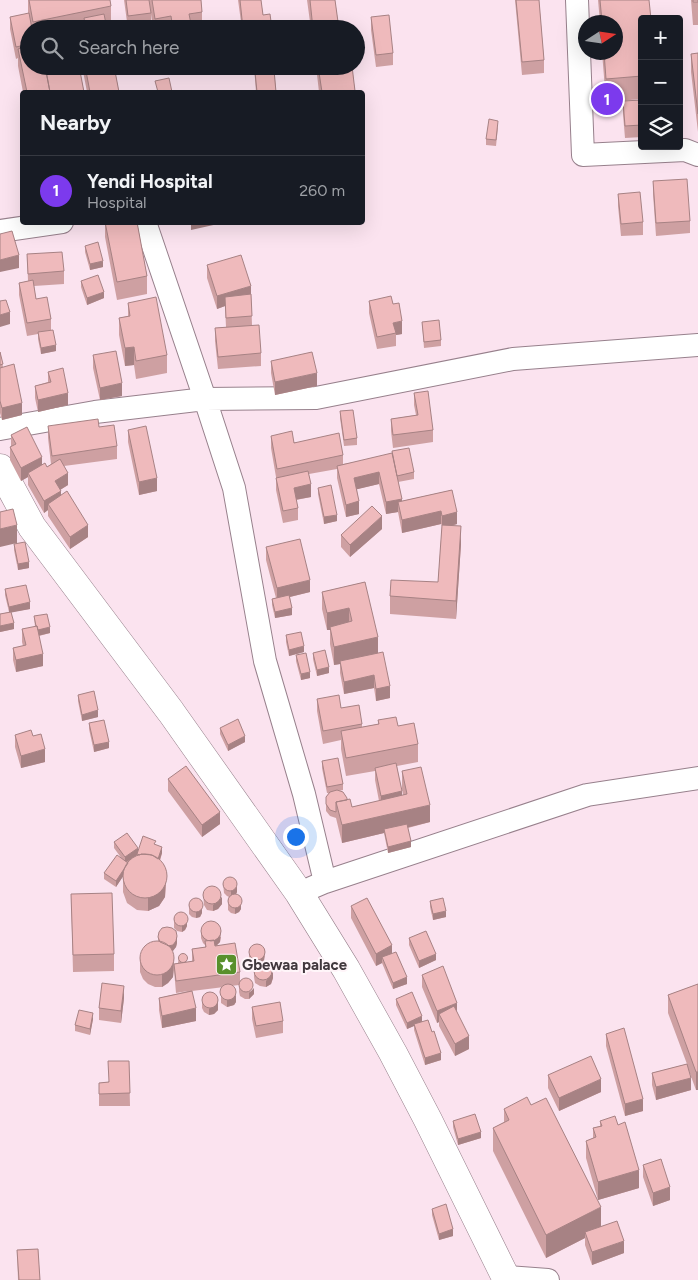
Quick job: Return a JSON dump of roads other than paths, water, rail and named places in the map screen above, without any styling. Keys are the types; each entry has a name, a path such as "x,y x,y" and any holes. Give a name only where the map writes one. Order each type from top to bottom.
{"main road":[{"path":"0,468 32,527 171,712 299,893 346,969 428,1120 506,1279"}],"street":[{"path":"577,0 583,155 685,150 698,155"},
{"path":"0,231 41,225"},
{"path":"146,225 234,488 265,661 304,794 325,882"},
{"path":"0,429 94,412 205,399 316,398 513,359 698,345"},
{"path":"299,893 325,882 587,795 698,778"},
{"path":"506,1279 548,1280"}],"place":[{"name":"Yendi Hospital","path":"607,99"},
{"name":"Gbewaa palace","path":"226,965"}]}
